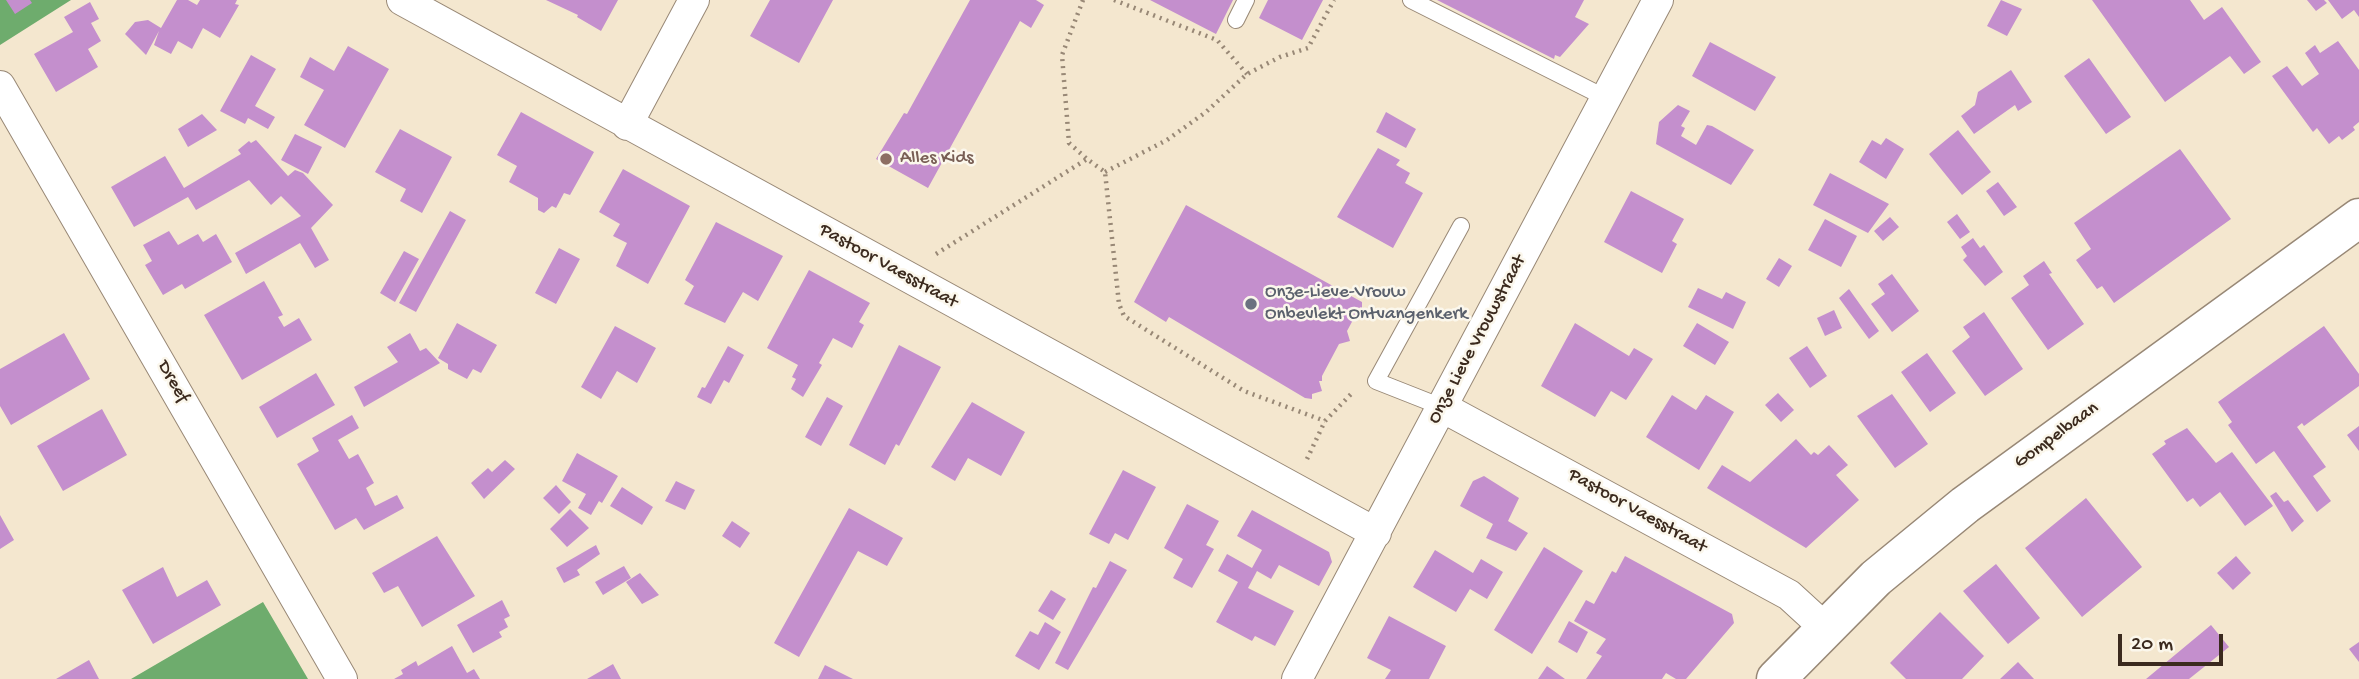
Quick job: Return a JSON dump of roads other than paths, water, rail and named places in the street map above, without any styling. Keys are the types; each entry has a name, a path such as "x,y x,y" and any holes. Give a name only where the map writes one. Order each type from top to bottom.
{"street":[{"name":"Pastoor Vaesstraat","path":"402,0 1376,533"},
{"path":"628,125 694,0"},
{"name":"Onze Lieve Vrouwstraat","path":"1297,679 1658,0"},
{"name":"Dreef","path":"0,86 342,679"},
{"name":"Gompelbaan","path":"1776,679 1875,578 1965,505 2359,218"},
{"name":"Pastoor Vaesstraat","path":"1442,407 1789,596 1825,628"}],"lane":[{"path":"1236,20 1246,0"},
{"path":"1411,0 1606,98"},
{"path":"1442,407 1376,381 1461,226"}],"place":[{"name":"Alles Kids","path":"886,159"},
{"name":"Onze-Lieve-Vrouw Onbevlekt Ontvangenkerk","path":"1251,304"}]}
